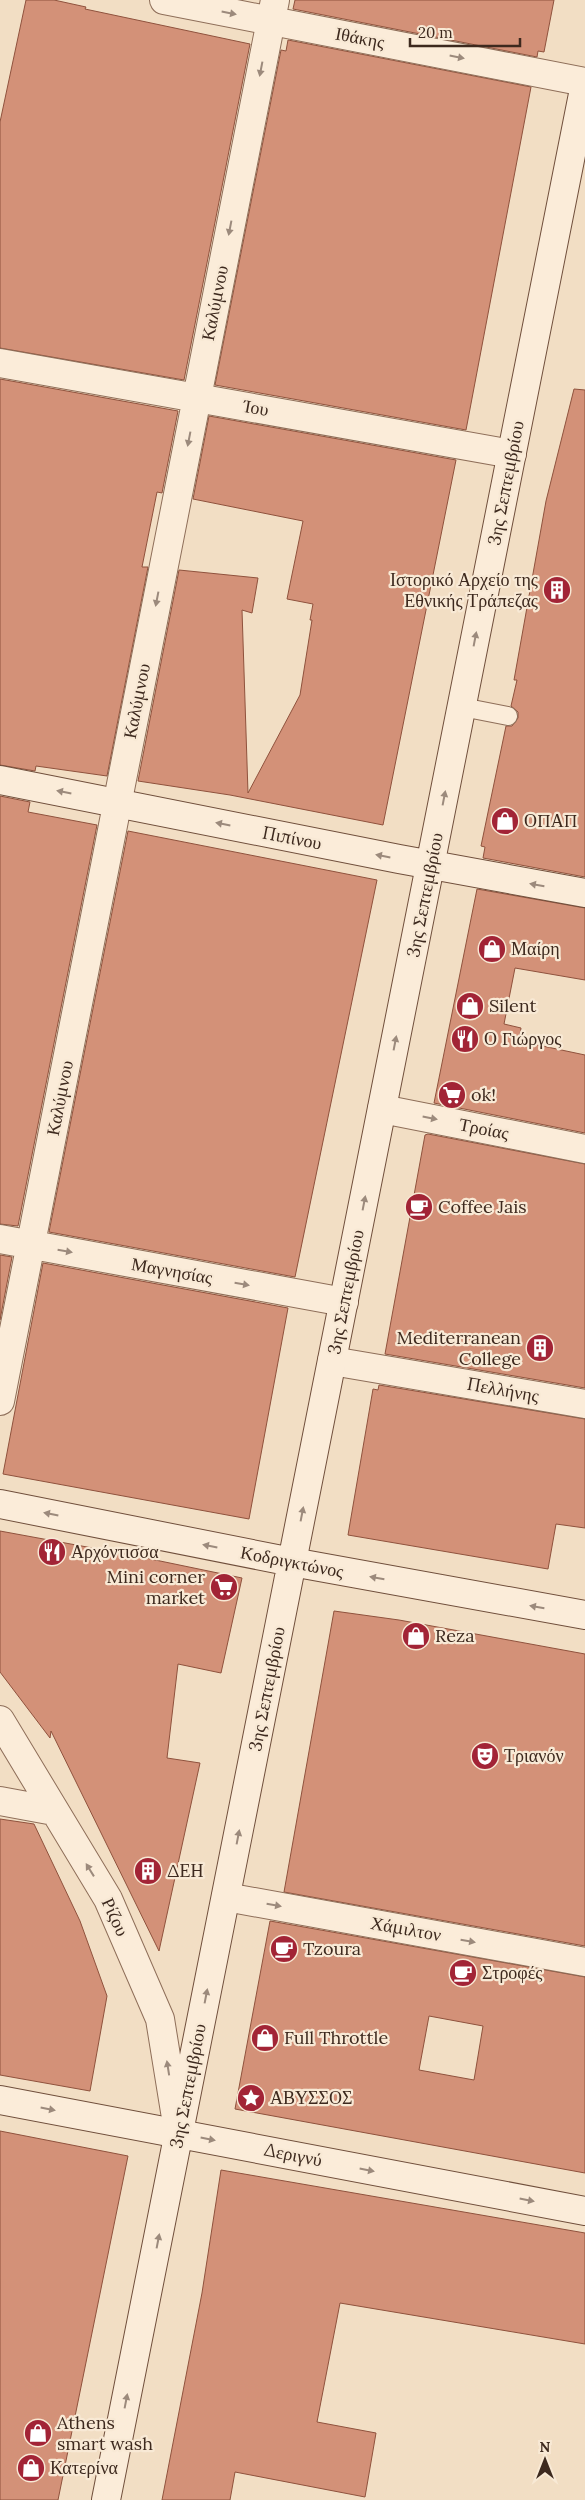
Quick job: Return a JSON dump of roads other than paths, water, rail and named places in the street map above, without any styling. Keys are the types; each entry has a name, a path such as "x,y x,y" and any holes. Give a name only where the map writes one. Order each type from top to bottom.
{"street":[{"name":"Ιθάκης","path":"164,0 273,10 585,83"},
{"name":"Καλύμνου","path":"0,1401 273,10"},
{"name":"3ης Σεπτεμβρίου","path":"106,2500 585,83"},
{"name":"Ίου","path":"0,363 512,454"},
{"name":"Πιπίνου","path":"0,780 430,865 585,893"},
{"name":"Τροίας","path":"382,1109 585,1149"},
{"name":"Μαγνησίας","path":"0,1239 344,1302"},
{"name":"Πελλήνης","path":"332,1361 585,1404"},
{"name":"Κοδριγκτώνος","path":"0,1504 292,1562 585,1615"},
{"name":"Ρίζου","path":"0,1720 108,1899 160,2019 179,2134"},
{"path":"0,1801 54,1811"},
{"name":"Χάμιλτον","path":"226,1897 585,1962"},
{"name":"Δεριγνύ","path":"0,2100 585,2211"}],"lane":[{"path":"462,707 508,716"}],"place":[{"name":"Ιστορικό Αρχείο της Εθνικής Τράπεζας","path":"557,590"},
{"name":"ΟΠΑΠ","path":"505,821"},
{"name":"Μαίρη","path":"492,949"},
{"name":"Silent","path":"470,1006"},
{"name":"Ο Γιώργος","path":"465,1039"},
{"name":"ok!","path":"452,1095"},
{"name":"Coffee Jais","path":"419,1207"},
{"name":"Mediterranean College","path":"540,1348"},
{"name":"Αρχόντισσα","path":"52,1552"},
{"name":"Mini corner market","path":"224,1587"},
{"name":"Reza","path":"416,1636"},
{"name":"Τριανόν","path":"485,1756"},
{"name":"ΔΕΗ","path":"148,1871"},
{"name":"Tzoura","path":"284,1949"},
{"name":"Στροφές","path":"463,1973"},
{"name":"Full Throttle","path":"265,2038"},
{"name":"ΑΒΥΣΣΟΣ","path":"251,2098"},
{"name":"Athens smart wash","path":"38,2433"},
{"name":"Κατερίνα","path":"31,2468"}]}
